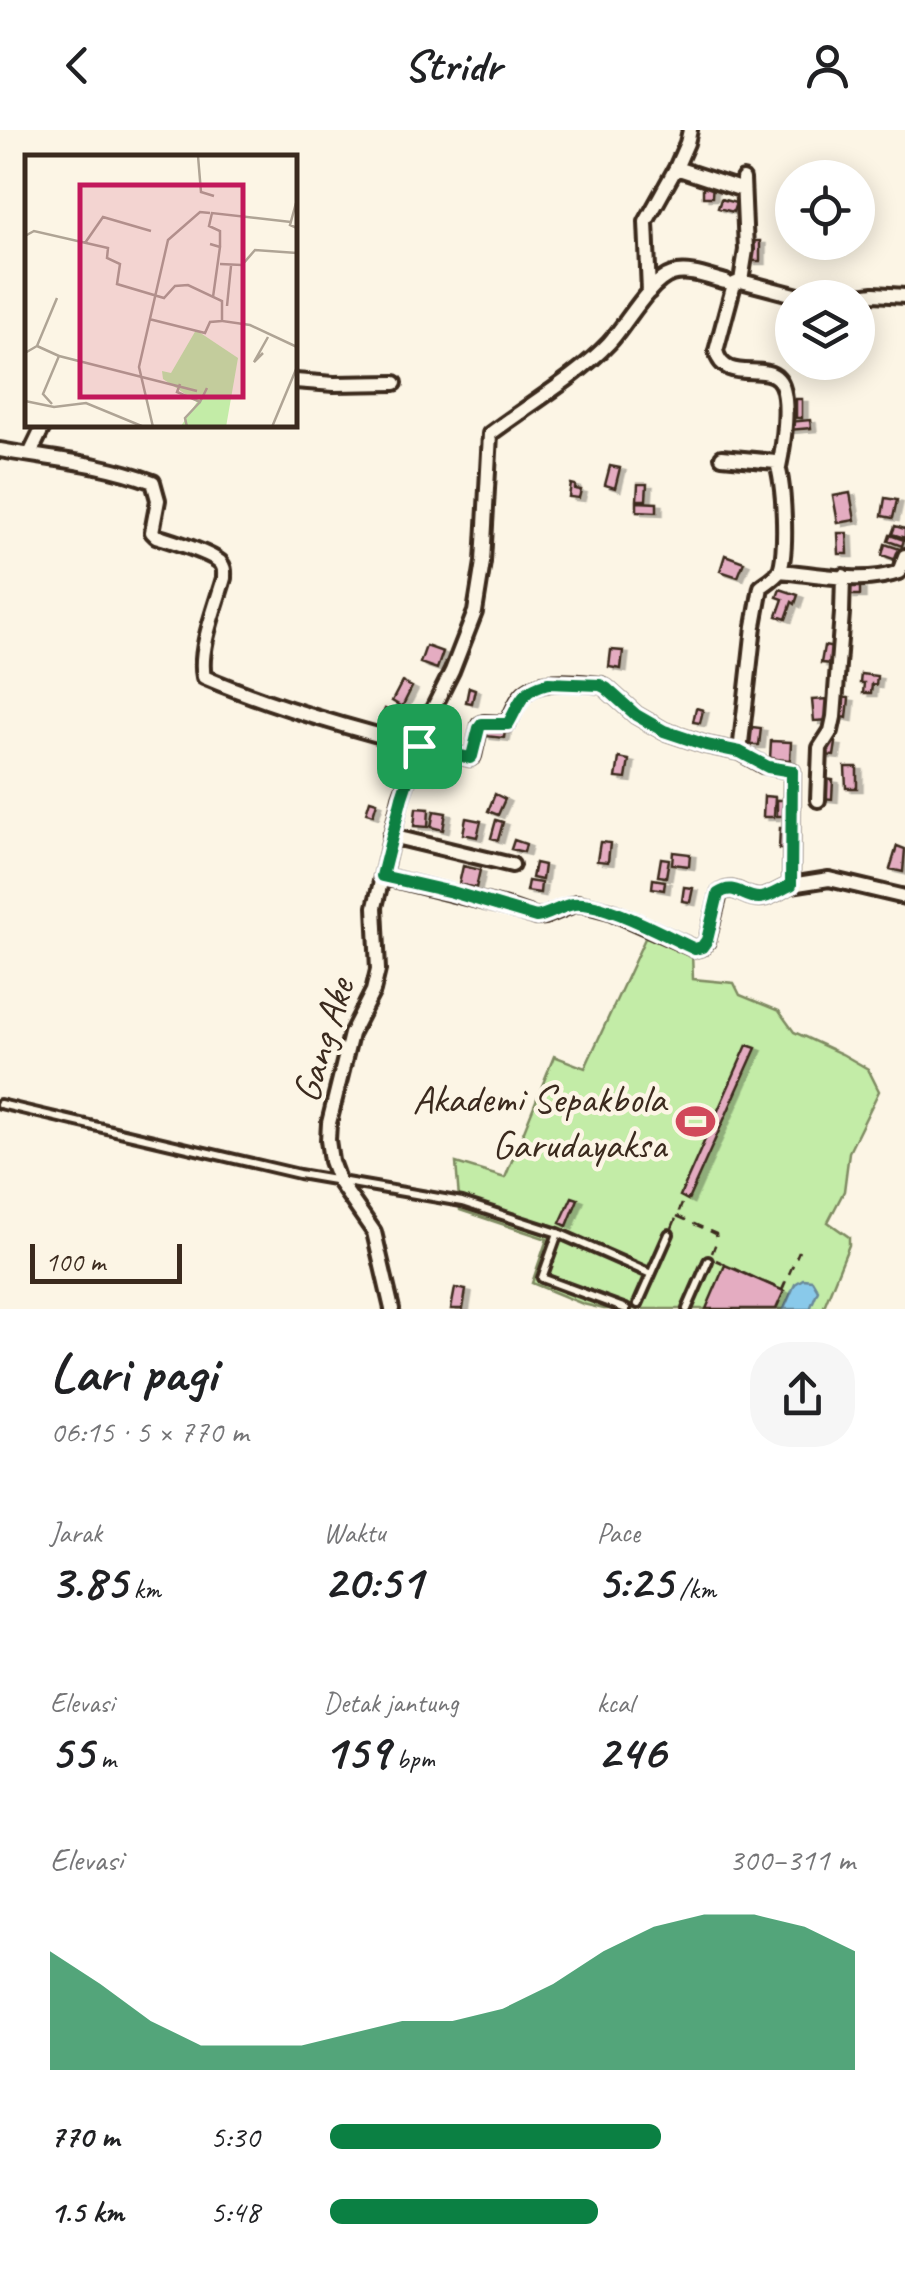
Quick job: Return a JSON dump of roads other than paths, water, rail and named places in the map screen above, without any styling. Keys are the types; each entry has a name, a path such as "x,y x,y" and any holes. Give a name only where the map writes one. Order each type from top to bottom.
{"street":[{"path":"649,292 646,222 676,168 690,130"},
{"path":"676,168 743,185 746,250 741,282"},
{"path":"649,292 667,276 679,273 726,282"},
{"path":"775,290 741,282 734,284 716,355 728,368 773,374 780,382 785,431 778,468"},
{"name":"Gang Ake","path":"392,1309 374,1232 338,1180 328,1140 351,1034 373,991 378,970 375,907 391,836 419,746 475,612 483,562 490,434 609,343 649,292"},
{"path":"875,294 905,296"},
{"path":"298,380 395,383"},
{"path":"30,454 43,428"},
{"path":"0,450 90,464 154,482 158,500 152,532 222,563 224,578 207,639 204,677 304,712 470,758 482,724 508,724 528,690 548,683 600,685 636,715 664,731 740,752 763,765 793,774 791,885"},
{"path":"722,457 776,462 781,471 780,570 761,587 740,752"},
{"path":"780,570 842,576 891,575 900,572 905,556"},
{"path":"818,800 820,748 831,731 834,717 842,576"},
{"path":"391,836 512,865"},
{"path":"382,876 536,917 577,903 587,904 610,910 695,949 707,940 722,890 764,898 791,885 830,879 905,897"}],"lane":[{"path":"0,1104 298,1174 462,1202 558,1233 651,1274"},
{"path":"558,1233 542,1278 626,1309"},
{"path":"638,1304 669,1234"},
{"path":"687,1309 708,1260"}],"water":[{"path":"803,1279 812,1280 818,1290 810,1309 784,1309 795,1284"}],"place":[{"name":"Akademi Sepakbola Garudayaksa","path":"696,1121"}]}
